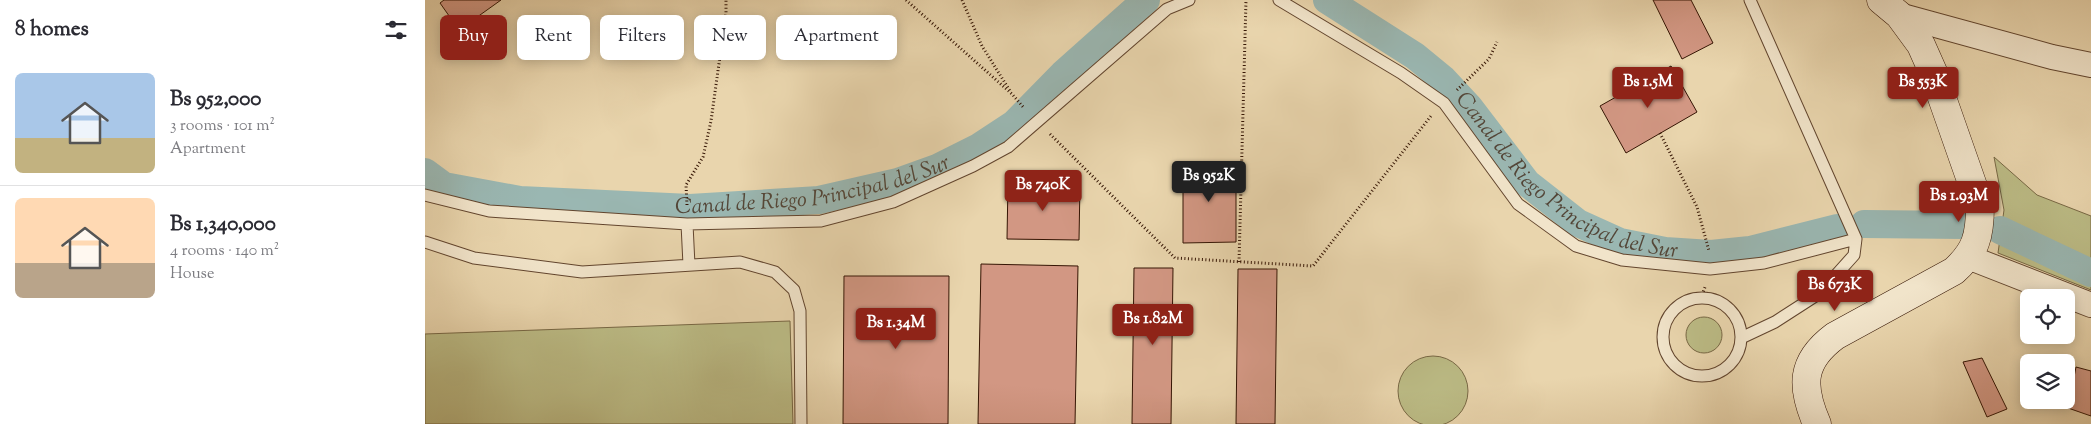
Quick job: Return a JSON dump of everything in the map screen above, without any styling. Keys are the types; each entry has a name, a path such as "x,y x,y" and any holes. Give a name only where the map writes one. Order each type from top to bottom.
{"main road":[{"path":"1817,424 1807,402 1806,379 1812,358 1823,345 1835,336 1954,271 1971,251 1980,225 1980,206 1929,63 1921,45 1890,7"}],"street":[{"path":"1890,7 2052,57 2091,65"},
{"path":"1971,251 2091,305"}],"lane":[{"path":"425,195 489,211 687,219 821,221 893,202 973,166 1008,147 1167,9 1189,0"},
{"path":"1279,0 1401,73 1444,102 1518,204 1576,246 1622,260 1710,269 1764,263 1855,237"},
{"path":"1741,338 1775,322 1820,294 1854,254 1855,237 1750,0"},
{"path":"687,219 689,265"},
{"path":"425,242 474,258 582,272 740,262 775,272 794,290 800,311 801,424"},
{"path":"1701,298 1714,300 1734,314 1740,325 1741,338 1736,357 1730,365 1713,375 1703,376 1687,373 1679,368 1666,352 1663,340 1670,316 1683,304 1701,298"}],"path":[{"path":"687,219 686,184 703,157 711,121 726,13 726,0"},
{"path":"906,0 1021,104"},
{"path":"962,0 983,46 1012,94"},
{"path":"1239,262 1246,0"},
{"path":"1465,82 1489,59 1497,42"},
{"path":"1037,122 1175,258 1313,266 1421,127 1444,102"},
{"path":"1660,133 1697,207 1709,246"}],"green space":[{"path":"1994,157 2037,195 2091,216 2091,290 1998,253 2004,210"},
{"path":"1704,317 1711,318 1717,322 1721,328 1721,342 1717,348 1711,352 1704,353 1697,352 1691,348 1687,342 1686,335 1687,328 1691,322 1697,318"},
{"path":"790,321 793,424 425,424 425,334"},
{"path":"1426,357 1440,357 1452,362 1462,372 1467,384 1467,398 1462,410 1452,420 1440,425 1426,425 1414,420 1404,410 1399,398 1399,384 1404,372 1414,362"}],"building":[{"path":"444,0 501,0 480,15 448,15 440,3"},
{"path":"1653,0 1691,0 1713,43 1682,59"},
{"path":"1671,66 1697,112 1626,153 1600,106"},
{"path":"1183,164 1236,164 1236,242 1183,243"},
{"path":"1008,183 1080,184 1079,240 1007,239"},
{"path":"981,264 1078,266 1075,424 978,424"},
{"path":"1134,268 1173,268 1171,424 1132,424"},
{"path":"1238,269 1277,269 1275,424 1236,424"},
{"path":"844,276 949,276 948,424 843,424"},
{"path":"1982,358 2007,409 1987,417 1963,362"},
{"path":"2076,367 2091,371 2091,416 2071,409 2075,409"}],"waterway":[{"name":"Canal de Riego Principal del Sur","path":"425,172 444,186 520,200 690,208 819,200 898,182 937,168 979,147 1014,124 1063,74 1146,0"},
{"name":"Canal de Riego Principal del Sur","path":"1327,0 1415,56 1443,79 1469,107 1527,183 1578,223 1620,242 1665,251 1711,254 1750,250 1837,228"},
{"name":"Canal de Riego Principal del Sur","path":"1864,224 1964,225"},
{"name":"Canal de Riego Principal del Sur","path":"2000,230 2091,273"}]}
